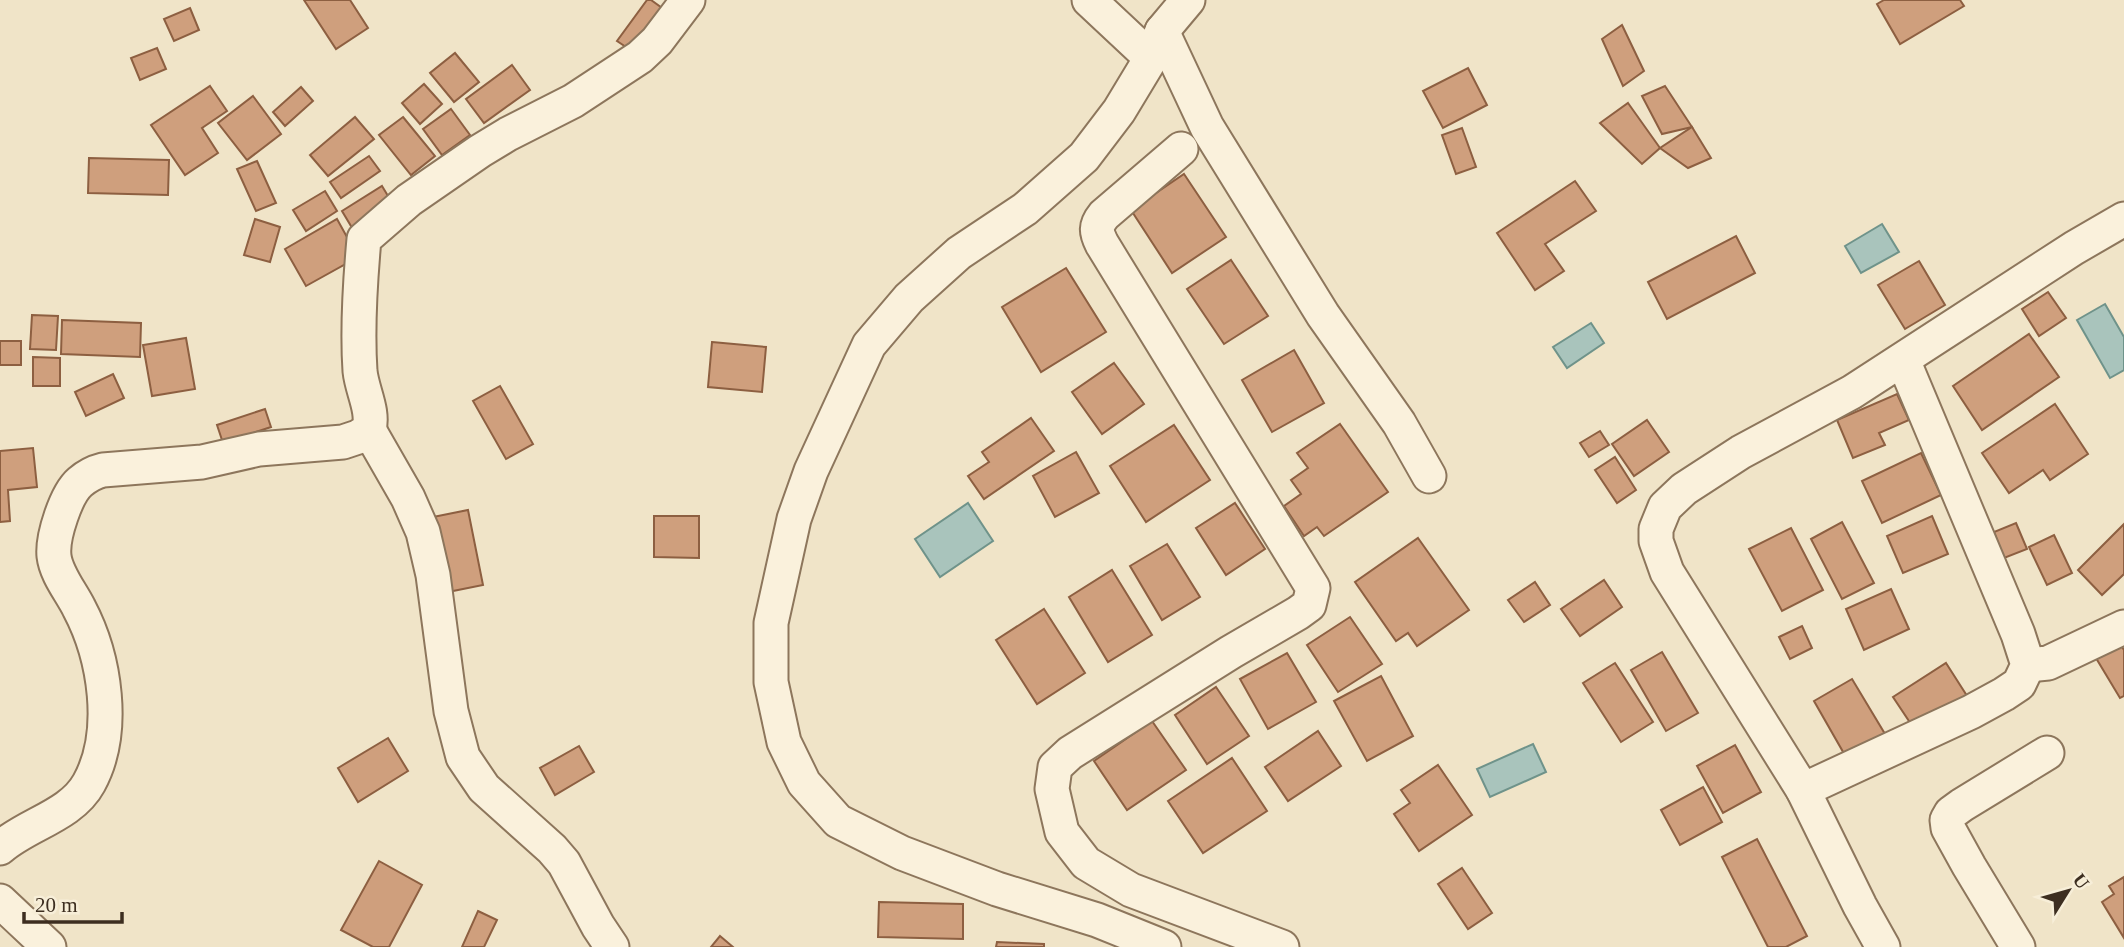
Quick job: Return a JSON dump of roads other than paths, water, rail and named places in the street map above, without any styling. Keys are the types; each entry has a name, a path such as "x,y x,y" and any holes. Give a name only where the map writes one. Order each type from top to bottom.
{"street":[{"path":"612,947 564,863 484,788 463,757 451,711 433,575 423,532 408,498 369,430 371,419 360,373 359,297 364,239 409,201 480,151 573,101 640,57 657,41 688,0"},
{"path":"1089,0 1156,44 1323,314 1399,423 1429,476"},
{"path":"1164,947 1097,920 997,889 902,853 838,821 804,783 784,742 771,682 771,624 794,519 811,471 869,345 909,298 959,253 1024,209 1084,157 1119,111 1156,44 1188,0"},
{"path":"1181,149 1104,215 1098,222 1096,232 1313,588 1309,605 1298,613 1070,753 1055,767 1052,789 1062,832 1086,863 1218,936 1282,947"},
{"path":"1882,947 1803,790 1667,572 1656,541 1656,529 1665,507 1697,479 1852,392 2074,248 2124,219"},
{"path":"1803,790 2004,694 2019,684 2028,665 2018,634 1903,360"},
{"path":"0,848 79,797 90,783 99,756 105,715 102,670 81,611 61,576 54,555 60,522 79,482 93,472 103,470 202,462 259,449 344,442 369,430"},
{"path":"2028,665 2048,663 2124,626"},
{"path":"2018,947 1969,866 1948,828 1947,820 1951,813 1962,805 2047,753"},
{"path":"0,901 50,947"}],"water":[{"path":"1882,224 1899,252 1861,273 1845,246"},
{"path":"2105,304 2124,337 2124,370 2110,378 2077,320"},
{"path":"1591,323 1604,343 1567,368 1553,347"},
{"path":"968,503 993,541 940,577 915,539"},
{"path":"1533,744 1546,772 1490,797 1477,769"}]}
